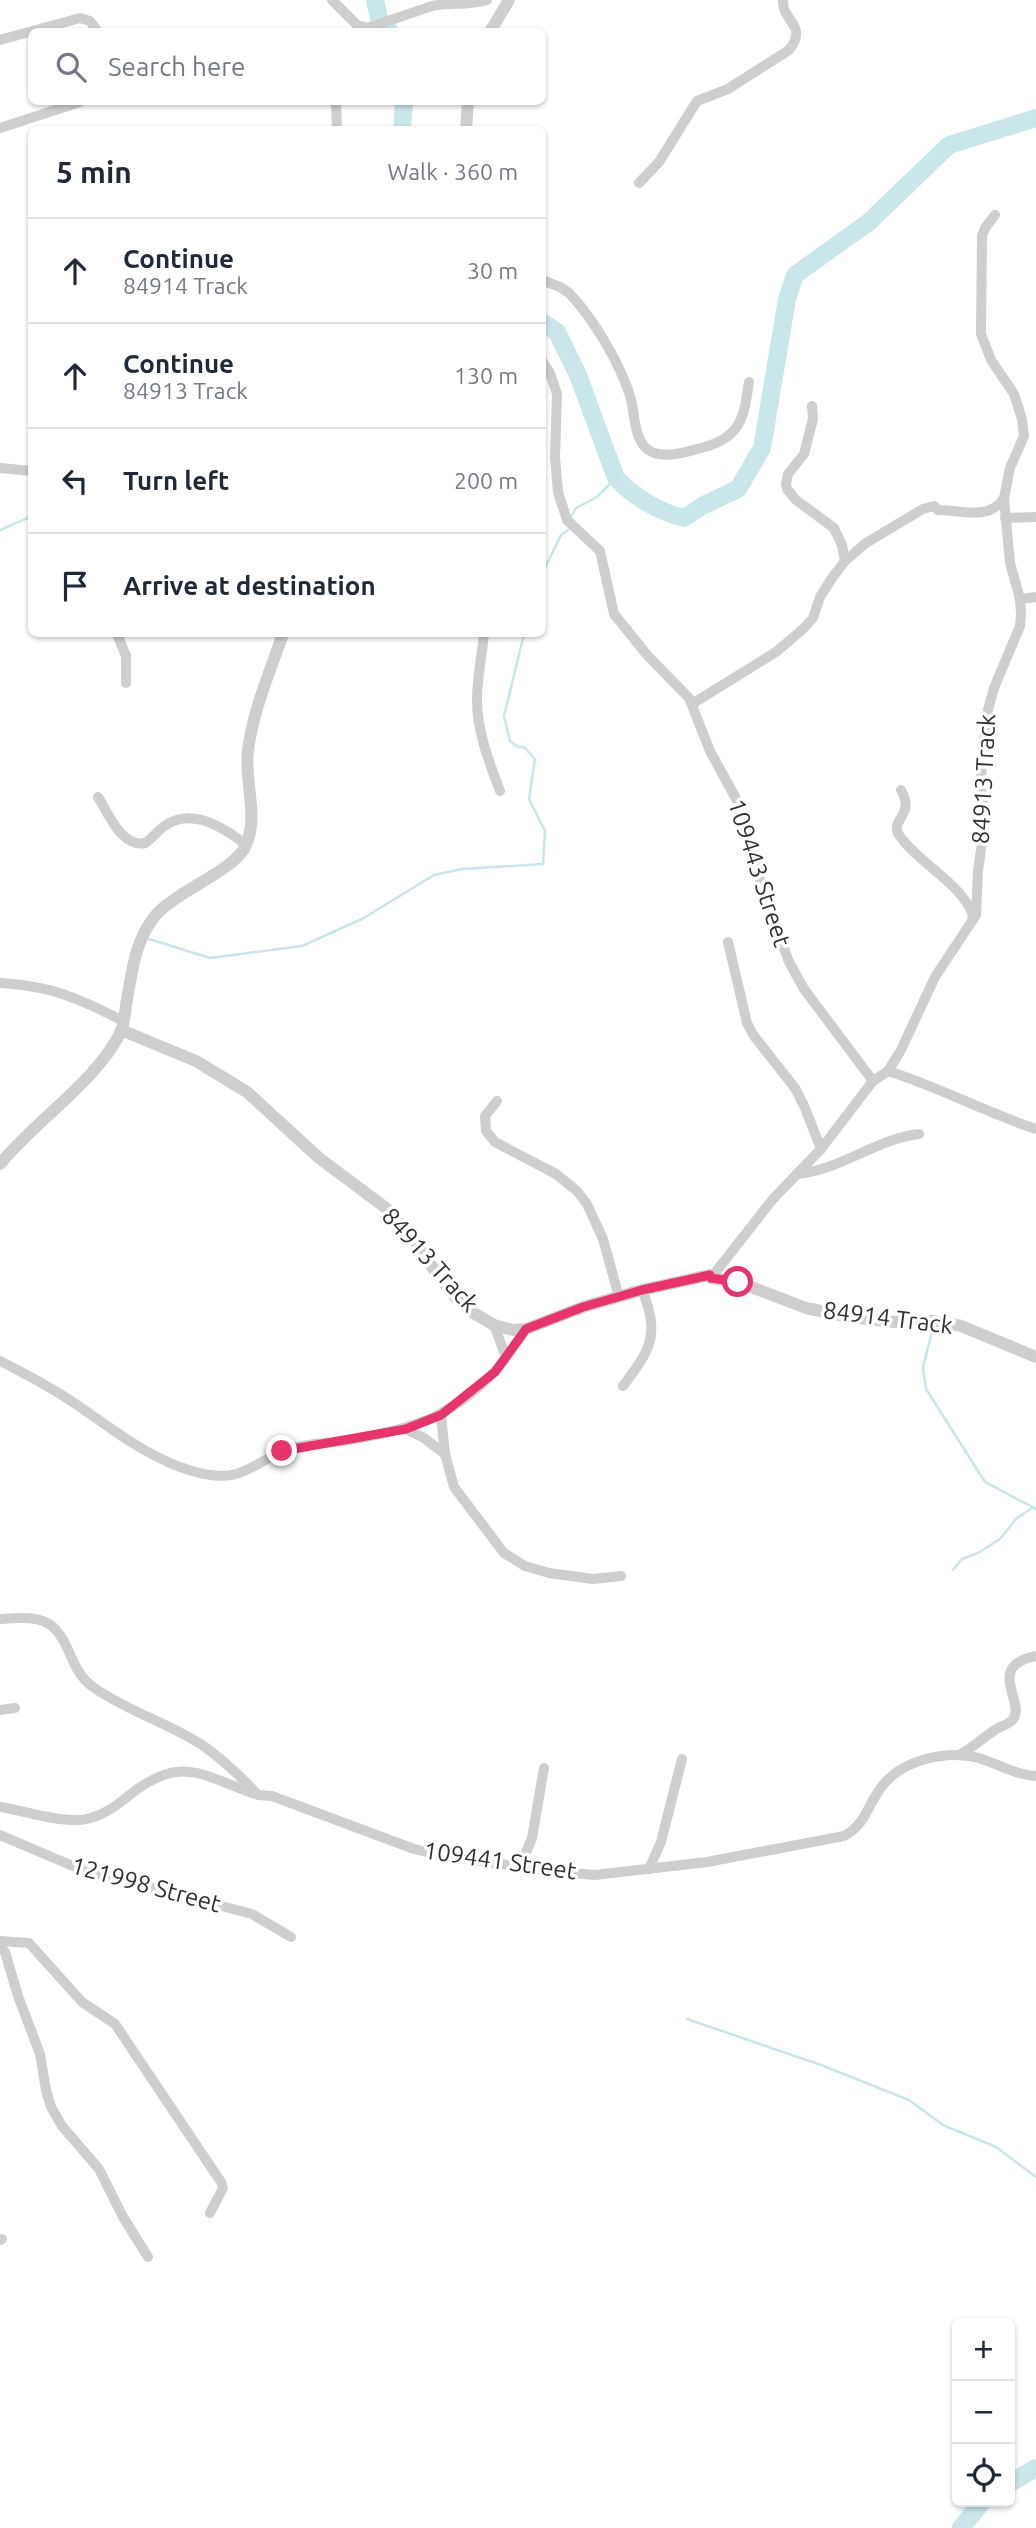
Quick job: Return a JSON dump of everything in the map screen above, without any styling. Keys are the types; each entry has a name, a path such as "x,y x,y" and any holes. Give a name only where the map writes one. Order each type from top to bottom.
{"street":[{"path":"332,0 360,28"},
{"path":"364,28 446,2 478,3 487,0"},
{"path":"492,28 509,0"},
{"path":"639,183 659,162 697,101 728,89 789,50 797,32 783,8 783,0"},
{"path":"44,28 80,18 90,22 95,28"},
{"path":"0,40 28,32"},
{"path":"0,128 71,105"},
{"path":"336,105 337,126"},
{"path":"466,126 468,105"},
{"name":"84913 Track","path":"888,1072 935,977 976,915 984,827 981,778 986,717 994,688 1020,626 1020,599 1010,563 1004,498 1010,468 1023,443 1024,429 1014,394 991,360 981,334 982,236 995,215"},
{"path":"546,281 560,286 569,293 607,347 630,397 639,438 652,452 667,455 725,440 742,418 749,382"},
{"name":"109443 Street","path":"546,366 557,394 555,457 563,512 571,526 600,551 614,614 648,656 684,691 692,704 710,751 740,806 764,894 789,962 804,989 873,1081"},
{"path":"812,406 813,419 804,454 788,474 787,489 796,500 834,528 842,545 845,561"},
{"path":"0,468 28,471"},
{"path":"692,704 776,652 803,629 813,618 820,597 845,561 881,532 923,509 934,506 938,510 987,512 1000,505 1004,498"},
{"path":"1005,518 1036,517"},
{"path":"1020,599 1036,597"},
{"path":"118,637 125,656 126,683"},
{"path":"0,1164 28,1132 83,1082 103,1058 122,1026 136,949 145,930 169,903 226,865 242,852 246,845 251,828 248,750 264,689 282,637"},
{"path":"484,637 477,698 478,716 486,754 500,791"},
{"path":"901,790 907,808 896,825 897,831 967,902 973,916 967,931"},
{"path":"98,797 121,833 133,843 145,843 175,821 200,820 218,825 246,845"},
{"path":"728,942 747,1023 795,1088 821,1149"},
{"path":"0,983 27,985 80,1001 122,1026"},
{"name":"84913 Track","path":"122,1026 196,1061 247,1092 318,1158 386,1208 413,1238 456,1298 472,1312 494,1325 513,1330 526,1329 583,1307 642,1290 705,1277"},
{"path":"705,1277 821,1149 873,1081 888,1072 925,1083 976,1107 1036,1129"},
{"path":"497,1101 485,1116 489,1137 556,1174 577,1191 594,1216 620,1297"},
{"path":"797,1174 818,1172 881,1144 919,1134"},
{"name":"84914 Track","path":"705,1277 738,1282 806,1308 850,1317 894,1322 933,1321 961,1326 1036,1357"},
{"path":"623,1386 650,1347 652,1320 642,1290"},
{"path":"494,1325 506,1357"},
{"path":"0,1361 63,1396 138,1447 167,1462 208,1475 232,1476 282,1451 406,1429 441,1415 495,1372 526,1329"},
{"path":"441,1415 450,1478 458,1494 495,1542 511,1558 525,1566 562,1575 593,1579 621,1576"},
{"path":"406,1429 424,1438 445,1454"},
{"path":"0,1619 32,1619 52,1625 78,1673 93,1687 137,1713 201,1744 239,1774 258,1795"},
{"path":"958,1755 974,1748 994,1730 1014,1718 1010,1674 1021,1661 1036,1657"},
{"path":"0,1710 15,1708"},
{"name":"109441 Street","path":"0,1807 55,1817 93,1817 115,1806 151,1778 170,1772 197,1773 440,1856 595,1875 764,1852 844,1836 859,1826 874,1798 897,1772 915,1762 958,1755 981,1759 1036,1776"},
{"path":"649,1869 661,1842 682,1759"},
{"path":"520,1867 531,1838 544,1768"},
{"name":"121998 Street","path":"0,1835 80,1870 252,1914 290,1937"},
{"path":"0,1941 29,1943 82,2002 115,2024 221,2182 223,2188 210,2213"},
{"path":"0,1947 5,1952 18,1997 34,2035 51,2107 62,2126 99,2169 123,2217 148,2258"}],"waterway":[{"path":"375,0 379,18"},
{"path":"402,126 404,105"},
{"path":"546,325 557,332 578,375 616,478 647,503 684,518 738,489 762,448 787,299 795,275 869,222 949,145 1036,118"},
{"path":"570,519 576,508 597,497 616,478"},
{"path":"0,530 28,518"},
{"path":"546,566 561,535 568,530"},
{"path":"149,939 210,958 302,946 362,919 434,875 462,869 543,864 545,831 529,799 535,759 524,747 518,747 510,741 504,716 523,637"},
{"path":"933,1328 923,1367 926,1389 985,1482 1036,1509"},
{"path":"953,1570 962,1559 978,1553 1000,1539 1016,1519 1033,1507"},
{"path":"687,2019 821,2065 909,2100 943,2125 996,2147 1036,2177"},
{"path":"1015,2480 1036,2468"},
{"path":"961,2528 978,2507"}],"route":[{"path":"282,1451 406,1429 441,1415 495,1372 526,1329 550,1319 642,1290 700,1276 710,1275 711,1278 738,1282"}]}
